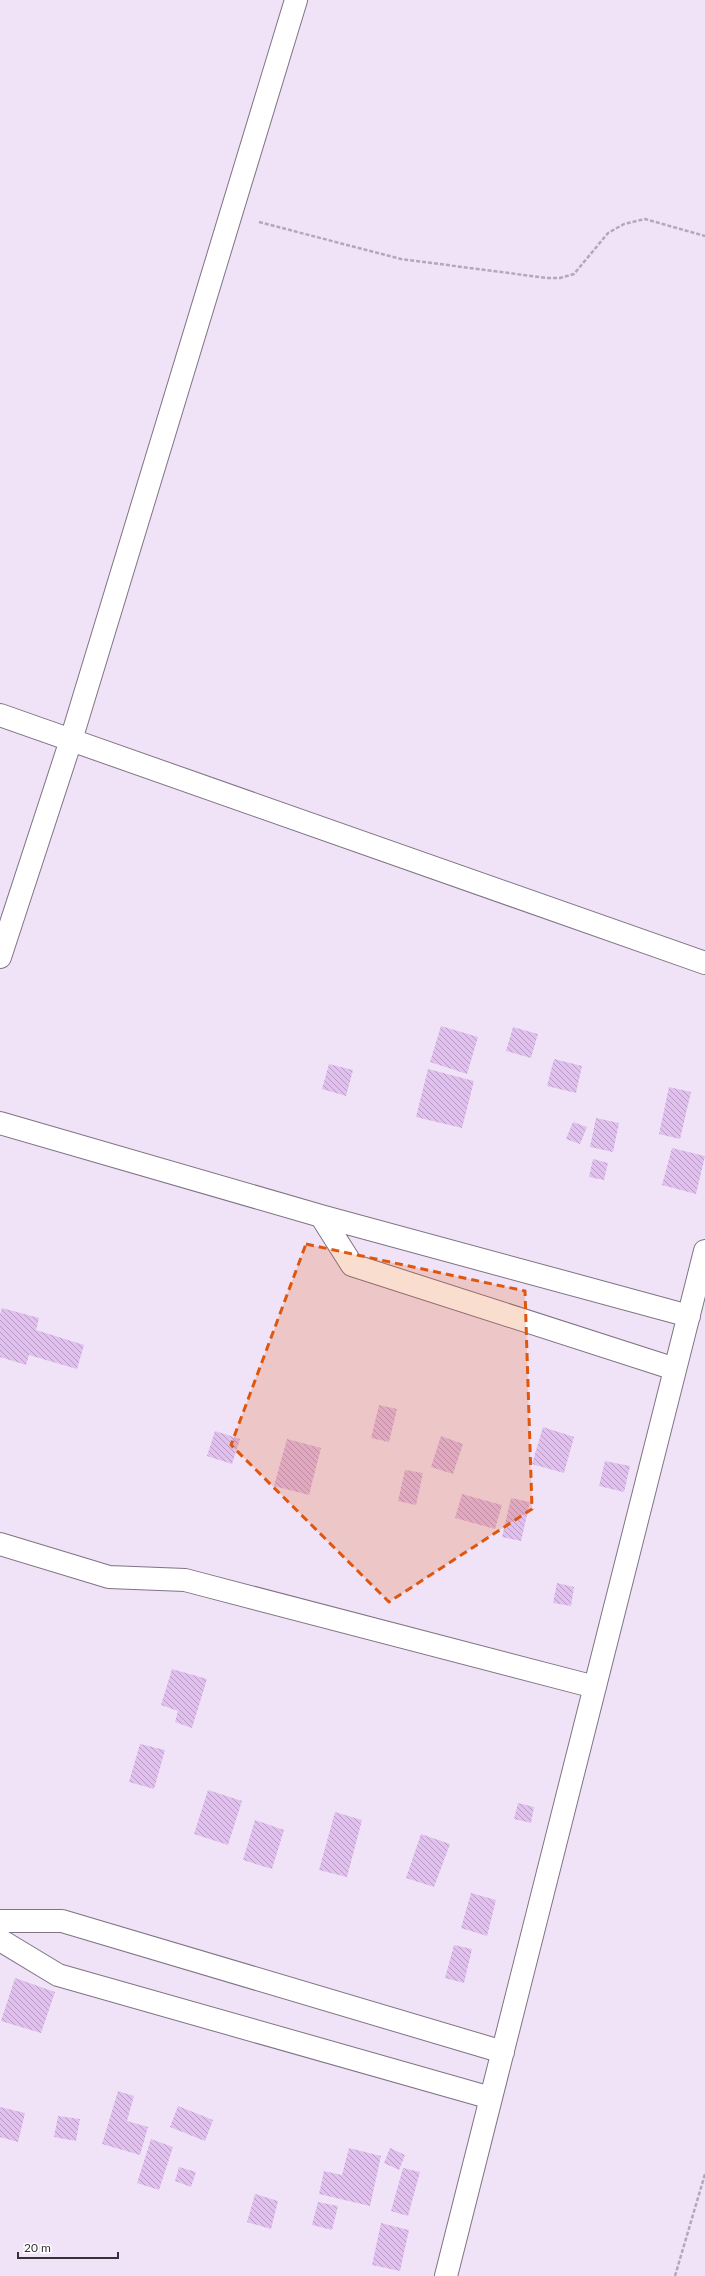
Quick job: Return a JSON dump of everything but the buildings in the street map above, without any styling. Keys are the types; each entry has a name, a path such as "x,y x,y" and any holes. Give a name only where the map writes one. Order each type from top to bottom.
{"street":[{"path":"0,957 71,740 296,0"},
{"path":"0,715 705,963"},
{"path":"0,1124 321,1216 688,1316"},
{"path":"321,1216 352,1265 675,1369"},
{"path":"446,2276 705,1251"},
{"path":"0,1544 109,1577 185,1580 595,1687"},
{"path":"0,1921 62,1921 503,2052"},
{"path":"0,1940 58,1975 491,2098"}],"path":[{"path":"230,214 401,259 546,278 560,278 574,274 608,233 624,224 645,219 705,236"},
{"path":"674,2276 705,2174"}],"highlighted area":[{"path":"306,1244 525,1291 532,1509 389,1602 231,1445"}]}
